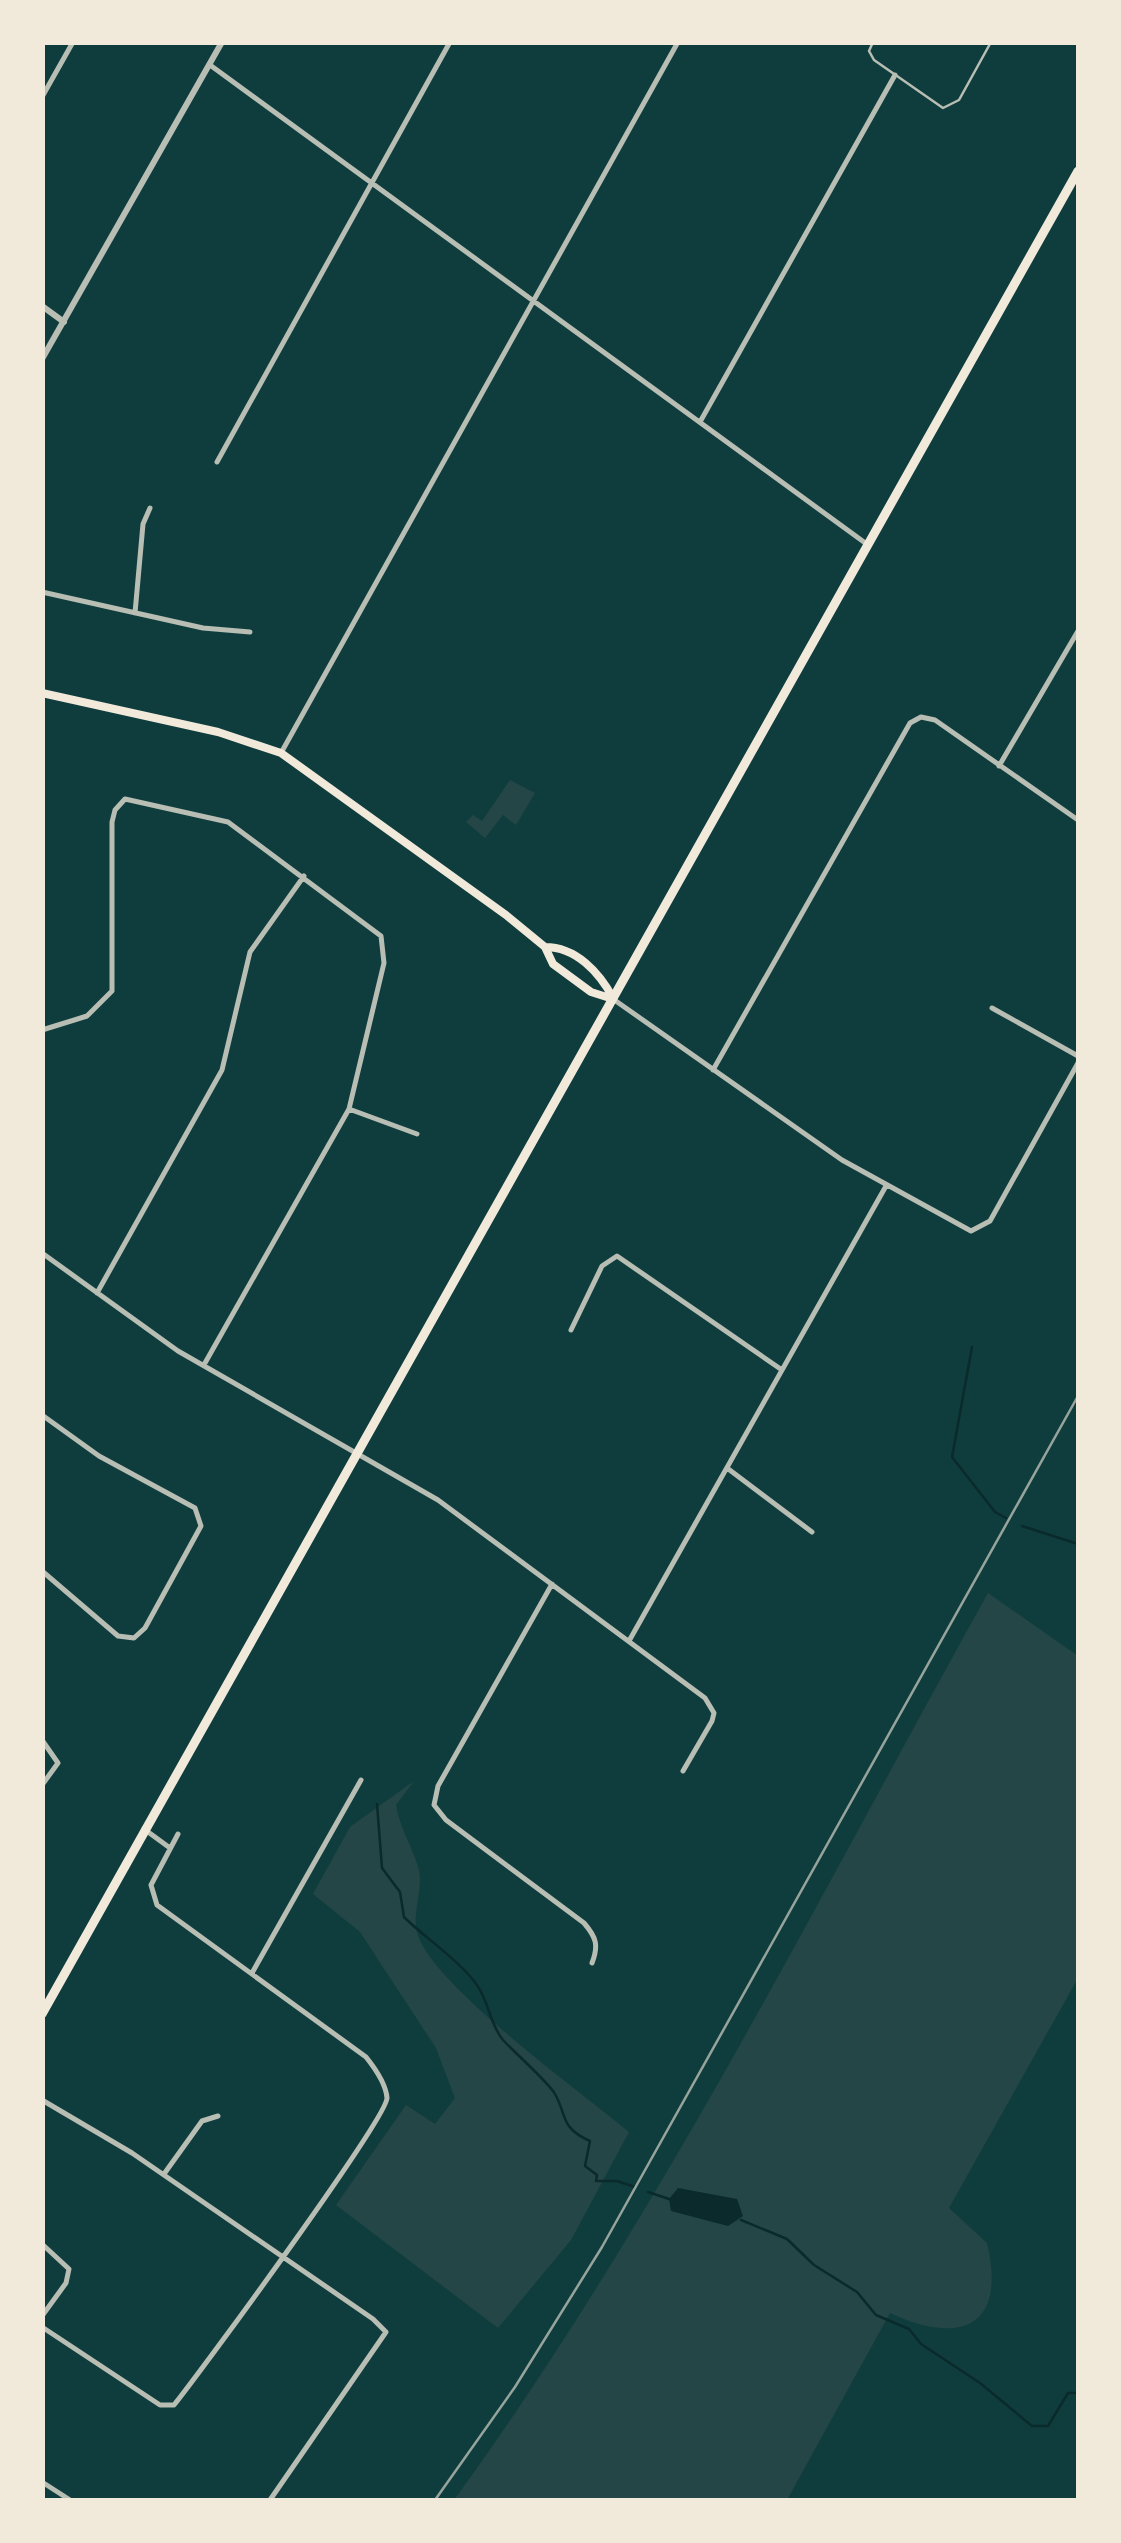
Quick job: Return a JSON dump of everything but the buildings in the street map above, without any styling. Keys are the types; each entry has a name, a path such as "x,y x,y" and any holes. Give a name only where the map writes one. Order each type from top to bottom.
{"main road":[{"path":"42,2014 1078,171"},
{"path":"42,693 218,732 281,753 545,947 553,964 591,992 613,999"},
{"path":"545,947 563,947 601,976 613,999"}],"street":[{"path":"42,97 73,42"},
{"path":"42,359 222,42"},
{"path":"217,462 450,42"},
{"path":"281,753 678,42"},
{"path":"210,64 868,545"},
{"path":"700,422 894,75"},
{"path":"42,306 64,322"},
{"path":"136,612 143,524 150,508"},
{"path":"42,592 203,628 250,632"},
{"path":"999,766 1078,631"},
{"path":"713,1070 910,723 921,717 935,720 1078,820"},
{"path":"42,1030 87,1016 112,991 112,822 115,810 125,799 228,822 372,926 385,950 349,1109 205,1364"},
{"path":"96,1293 222,1070 250,952 304,876"},
{"path":"613,999 886,1186 958,1228 970,1231 986,1227 1078,1060 992,1008"},
{"path":"349,1109 417,1134"},
{"path":"629,1641 886,1186"},
{"path":"42,1253 178,1352 358,1450 438,1500 712,1705 712,1721 683,1772"},
{"path":"571,1330 602,1266 617,1256 782,1370"},
{"path":"42,1415 99,1456 195,1508 201,1526 145,1628 134,1638 118,1636 42,1571"},
{"path":"727,1468 812,1532"},
{"path":"552,1584 445,1774 434,1804 446,1820 584,1923 594,1934 598,1949 592,1962"},
{"path":"42,1740 58,1763 42,1785"},
{"path":"251,1974 361,1780"},
{"path":"144,1829 170,1848"},
{"path":"42,2326 168,2408 179,2399 355,2156 386,2098 366,2057 152,1898 150,1885 178,1834"},
{"path":"42,2100 164,2174 386,2332 270,2500"},
{"path":"164,2174 202,2121 218,2116"},
{"path":"42,2244 69,2269 66,2284 42,2316"},
{"path":"42,2482 70,2500"}],"lane":[{"path":"873,42 871,56 943,108 952,107 992,42"}],"shaded area":[{"path":"510,780 535,793 516,825 503,815 485,838 466,822 473,815 482,821"},
{"path":"988,1593 1078,1656 1078,1978 949,2208 987,2243 990,2294 984,2311 973,2322 957,2328 915,2323 890,2313 787,2500 454,2500 529,2393 668,2170"},
{"path":"414,1781 396,1805 419,1870 416,1925 428,1954 477,2008 629,2132 571,2240 498,2328 336,2205 406,2105 435,2124 455,2098 436,2048 360,1932 313,1894 350,1827"},
{"path":"678,2188 737,2199 743,2216 728,2226 671,2211 669,2199"}],"waterway":[{"path":"972,1347 952,1457 995,1512 1006,1518"},
{"path":"1022,1526 1078,1544"},
{"path":"377,1804 382,1868 400,1892 404,1917 477,1985 503,2040 552,2089 569,2126 590,2141 585,2166 597,2175 596,2181 617,2181 635,2187"},
{"path":"648,2192 669,2199"},
{"path":"741,2220 787,2239 814,2265 857,2292 876,2315 909,2329 921,2344 980,2383 1032,2426 1048,2426 1068,2393 1078,2393"}],"railway":[{"path":"435,2500 515,2387 602,2247 1078,1396"}]}
